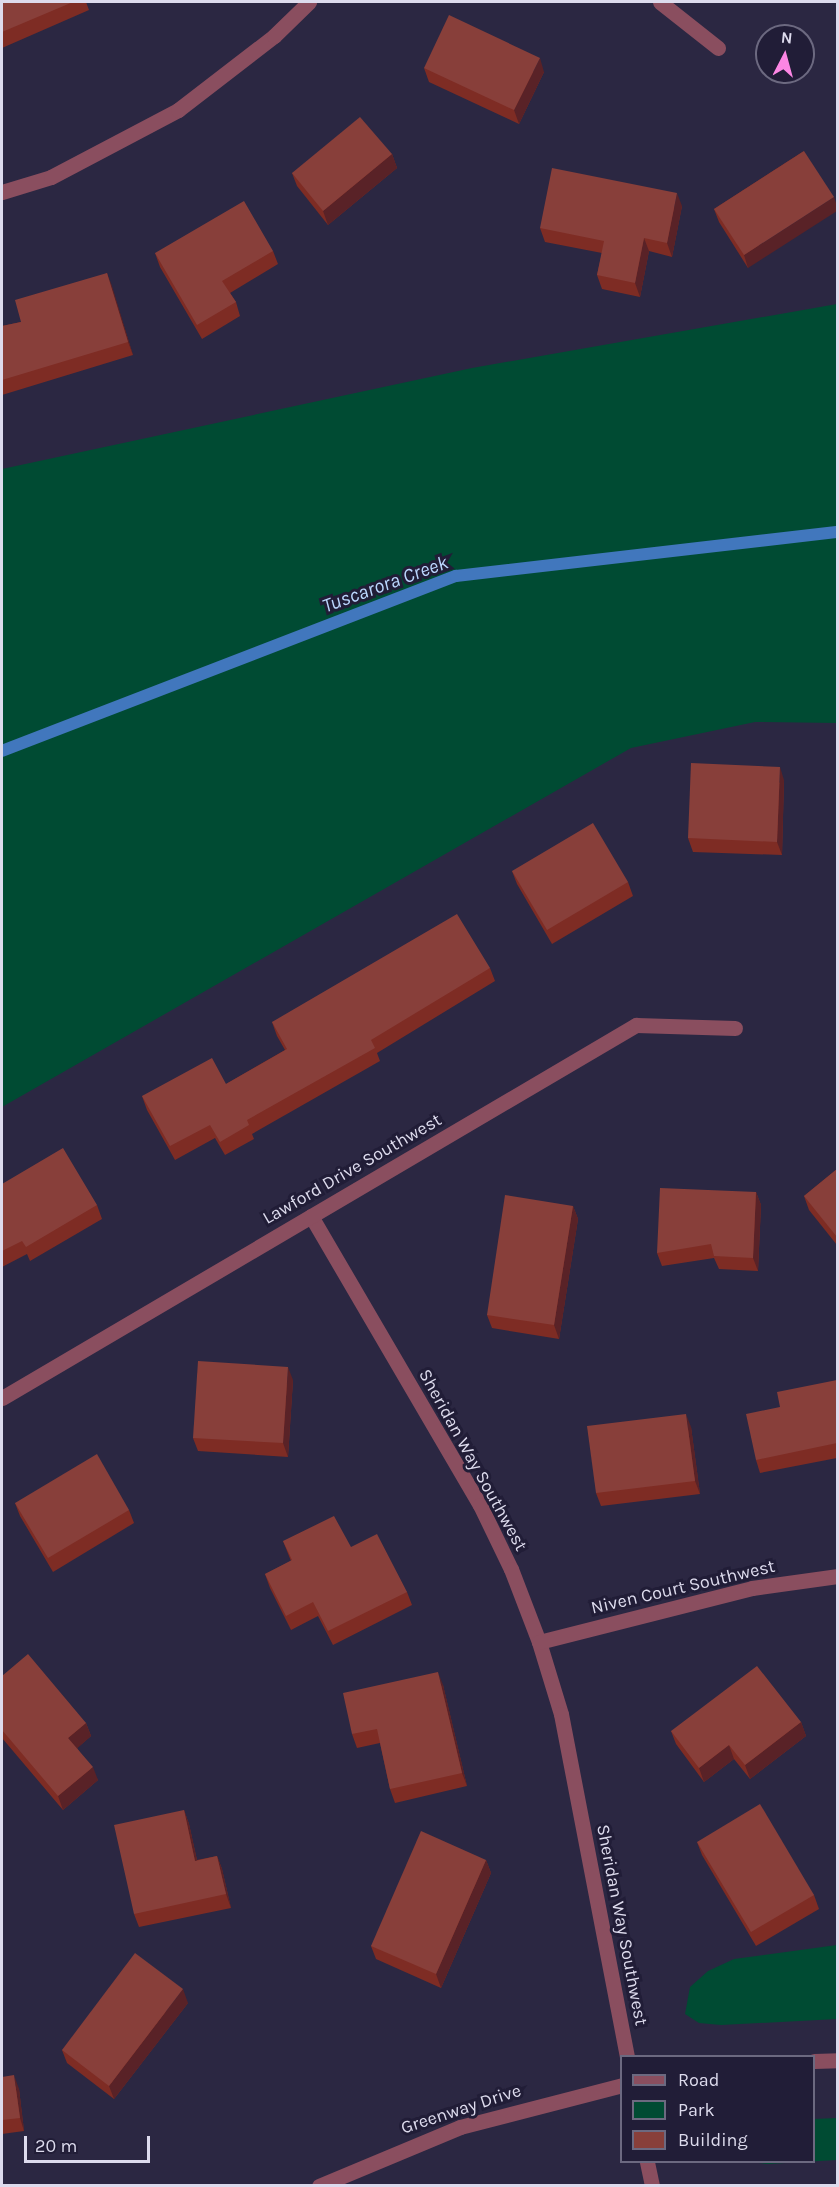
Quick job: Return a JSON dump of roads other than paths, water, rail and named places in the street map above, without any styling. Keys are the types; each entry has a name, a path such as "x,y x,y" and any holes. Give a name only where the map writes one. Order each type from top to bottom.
{"street":[{"path":"2,192 51,177 178,110 274,36 309,2"},
{"path":"660,2 718,48"},
{"name":"Lawford Drive Southwest","path":"2,1398 636,1025 735,1028"},
{"name":"Sheridan Way Southwest","path":"311,1216 480,1505 539,1642 561,1714 627,2055"},
{"name":"Niven Court Southwest","path":"539,1642 752,1588 837,1576"},
{"path":"815,2061 837,2060"},
{"name":"Greenway Drive","path":"319,2186 460,2127 620,2085"},
{"path":"647,2163 651,2186"}],"waterway":[{"name":"Tuscarora Creek","path":"2,751 456,576 838,532"}]}
